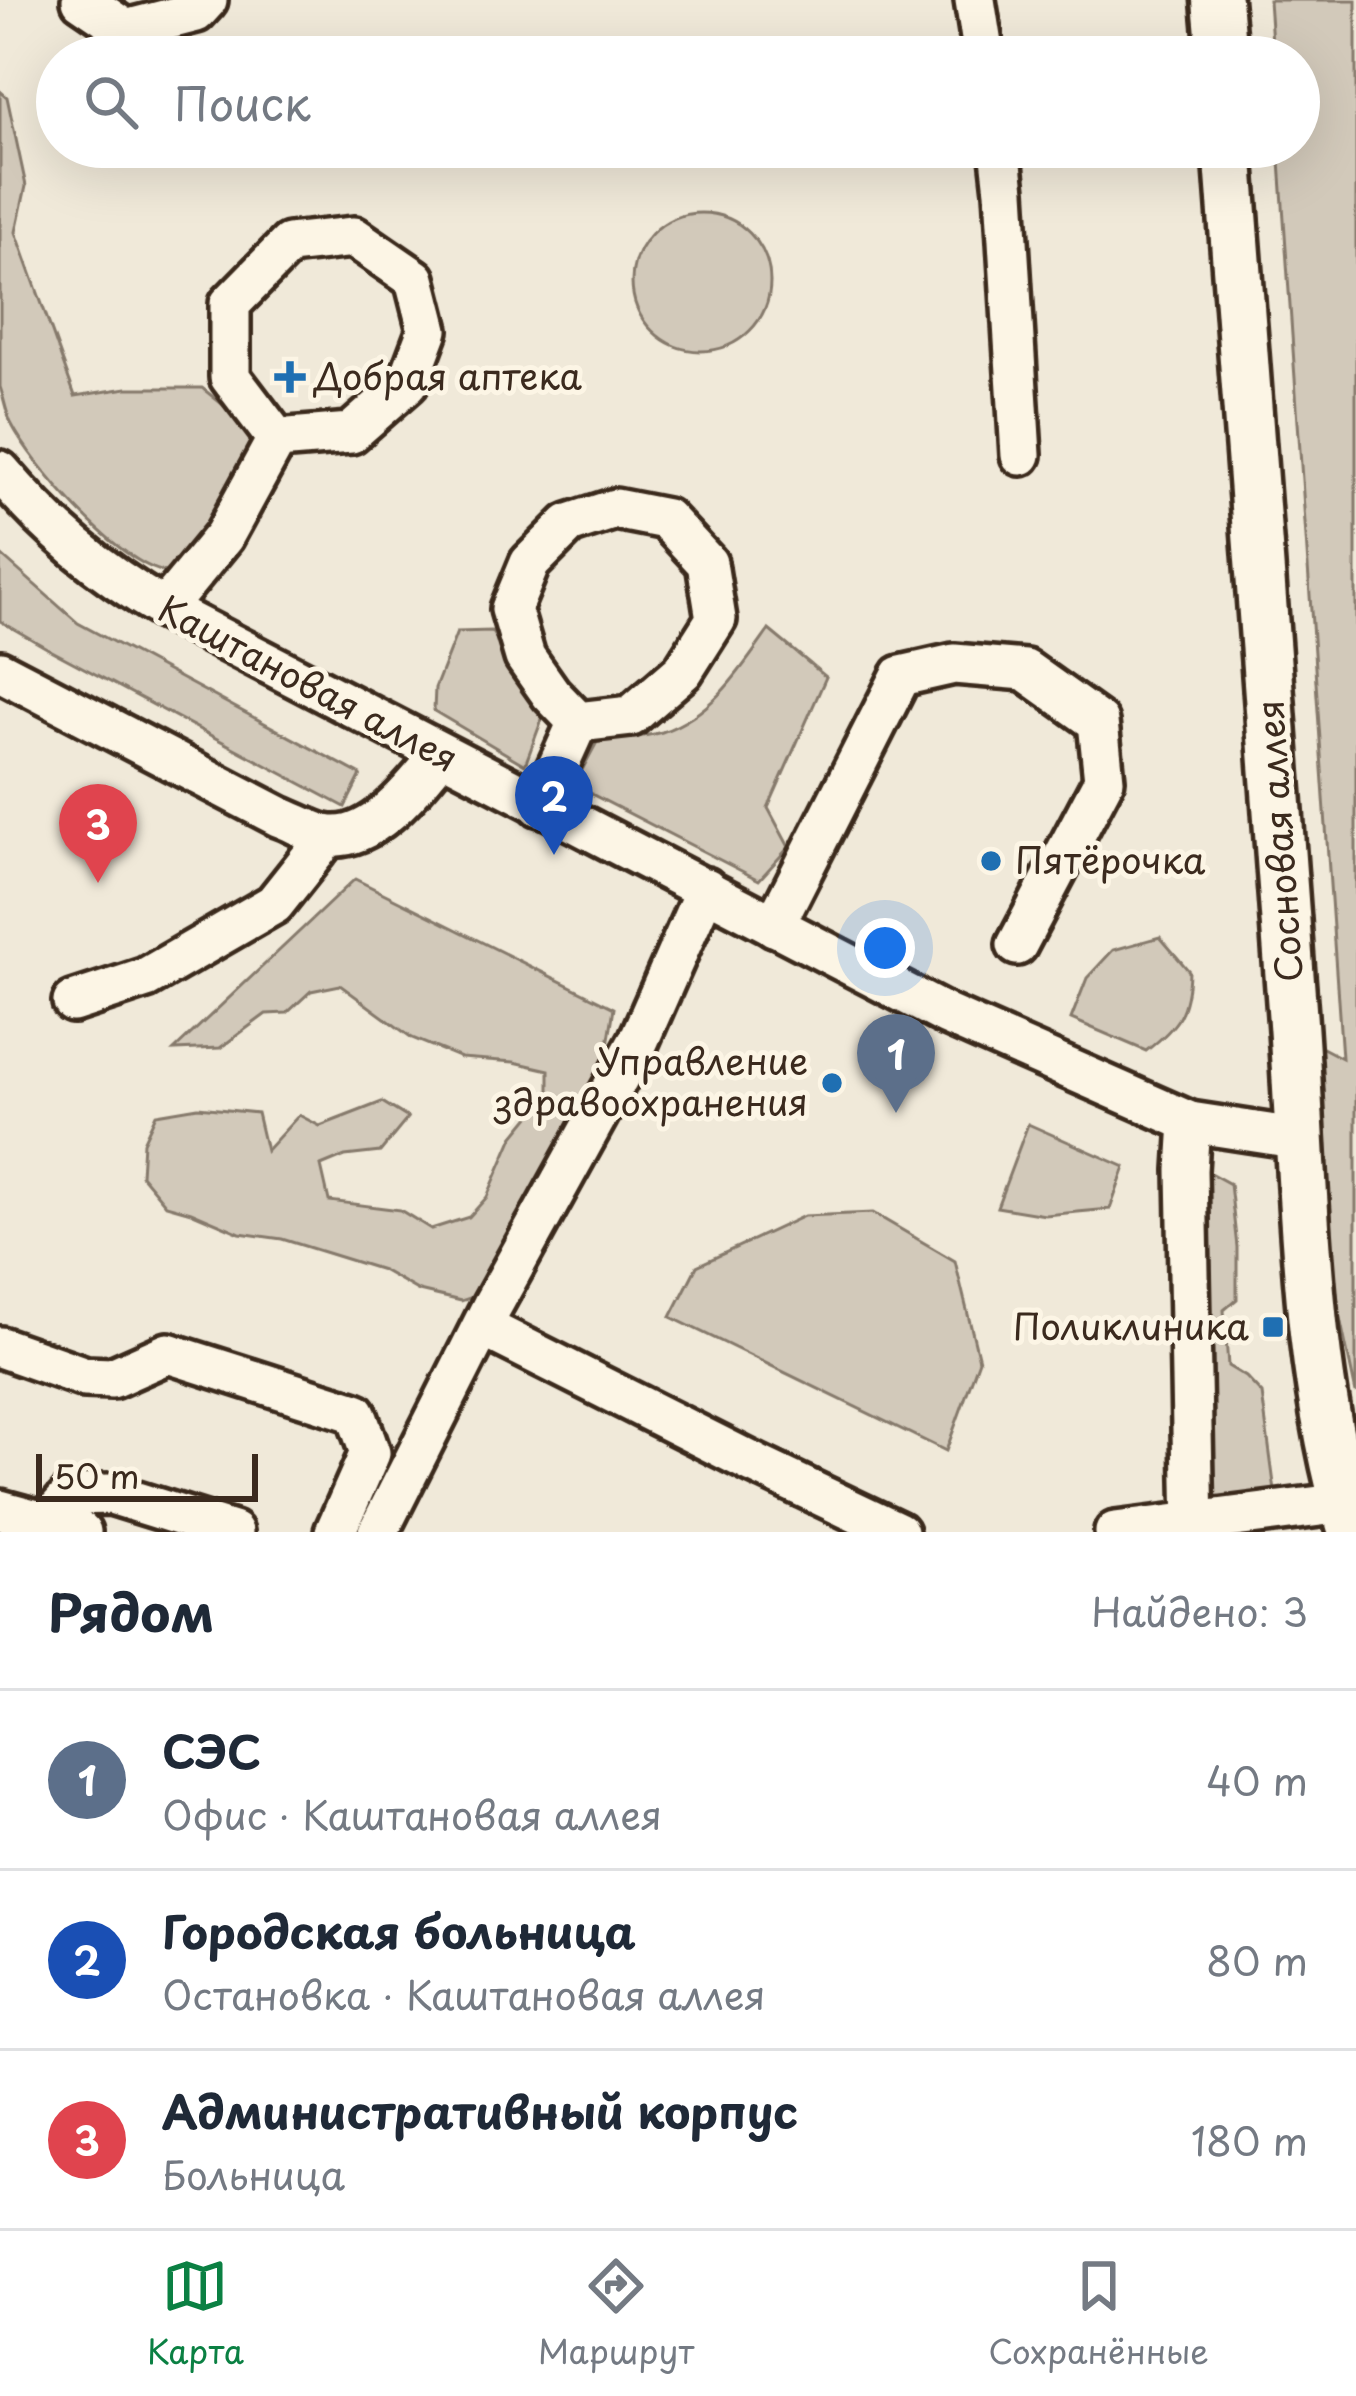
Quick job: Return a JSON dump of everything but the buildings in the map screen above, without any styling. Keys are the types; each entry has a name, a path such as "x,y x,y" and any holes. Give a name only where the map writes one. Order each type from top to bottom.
{"main road":[{"path":"1217,0 1220,36"},
{"name":"Сосновая аллея","path":"1230,168 1310,1313 1324,1412 1348,1518"}],"street":[{"path":"82,0 126,30 196,12 207,0"},
{"path":"975,0 981,36"},
{"path":"1003,168 1021,454"},
{"path":"355,237 415,279 428,330 408,383 351,433 277,439 230,376 230,304 289,244 355,237"},
{"path":"164,609 224,536 277,439"},
{"name":"Каштановая аллея","path":"0,471 73,545 115,580 164,609 947,1015 1190,1122 1301,1139"},
{"path":"615,509 666,520 707,563 716,619 683,671 632,716 578,722 524,657 511,609 523,578 530,563 569,524 615,509"},
{"path":"774,926 901,676 954,664 1025,670 1098,722 1104,780 1017,945"},
{"path":"0,670 280,817 328,836 357,833 394,807 441,754"},
{"path":"540,806 578,722"},
{"path":"73,1002 146,978 274,904 328,836"},
{"path":"378,1532 492,1306 639,1040 706,888"},
{"path":"1190,1122 1193,1527"},
{"path":"483,1327 898,1532"},
{"path":"0,1347 85,1377 112,1378 167,1353 356,1412 370,1453 335,1532"},
{"path":"0,1510 64,1527 71,1495 111,1494 233,1532"},
{"path":"1115,1532 1348,1518"}],"shaded area":[{"path":"1269,0 1356,0 1356,1393 1336,1299 1319,1046 1342,1058 1280,168 1320,168 1320,36 1272,36"},
{"path":"0,91 7,97 26,186 16,232 75,396 127,388 202,388 246,423 261,464 189,575 142,563 99,530 37,462 9,419 0,387"},
{"path":"701,213 727,218 750,233 765,256 770,282 765,308 750,331 727,346 701,351 675,346 652,331 637,308 632,282 637,256 652,233 675,218"},
{"path":"0,554 78,623 361,775 345,807 0,621"},
{"path":"769,630 826,677 768,808 789,847 759,880 574,785 597,742 662,732 696,715 723,690"},
{"path":"491,631 545,711 525,765 434,711 435,688 457,632"},
{"path":"355,879 614,1008 606,1057 585,1110 500,1288 461,1301 419,1291 382,1270 282,1239 240,1233 166,1205 141,1175 143,1142 156,1114 198,1107 257,1113 266,1151 299,1115 320,1126 382,1102 408,1118 380,1152 345,1156 321,1166 329,1201 400,1210 431,1229 469,1217 487,1197 513,1137 549,1093 549,1070 461,1058 412,1038 340,985 311,991 287,1013 266,1014 220,1048 174,1050"},
{"path":"1160,937 1189,971 1183,1008 1166,1034 1146,1051 1071,1019 1087,978 1113,950"},
{"path":"1028,1124 1125,1167 1110,1209 1045,1215 997,1207"},
{"path":"1210,1173 1230,1184 1237,1247 1237,1299 1224,1310 1228,1366 1262,1394 1276,1499 1216,1501 1206,1486 1193,1176"},
{"path":"873,1213 955,1261 979,1360 946,1451 671,1317 697,1266 804,1216"}],"place":[{"name":"Добрая аптека","path":"290,377"},
{"name":"Городская больница","path":"554,855"},
{"name":"Пятёрочка","path":"991,861"},
{"name":"Административный корпус","path":"98,883"},
{"name":"Управление здравоохранения","path":"832,1083"},
{"name":"СЭС","path":"896,1113"},
{"name":"Поликлиника","path":"1273,1327"}]}
